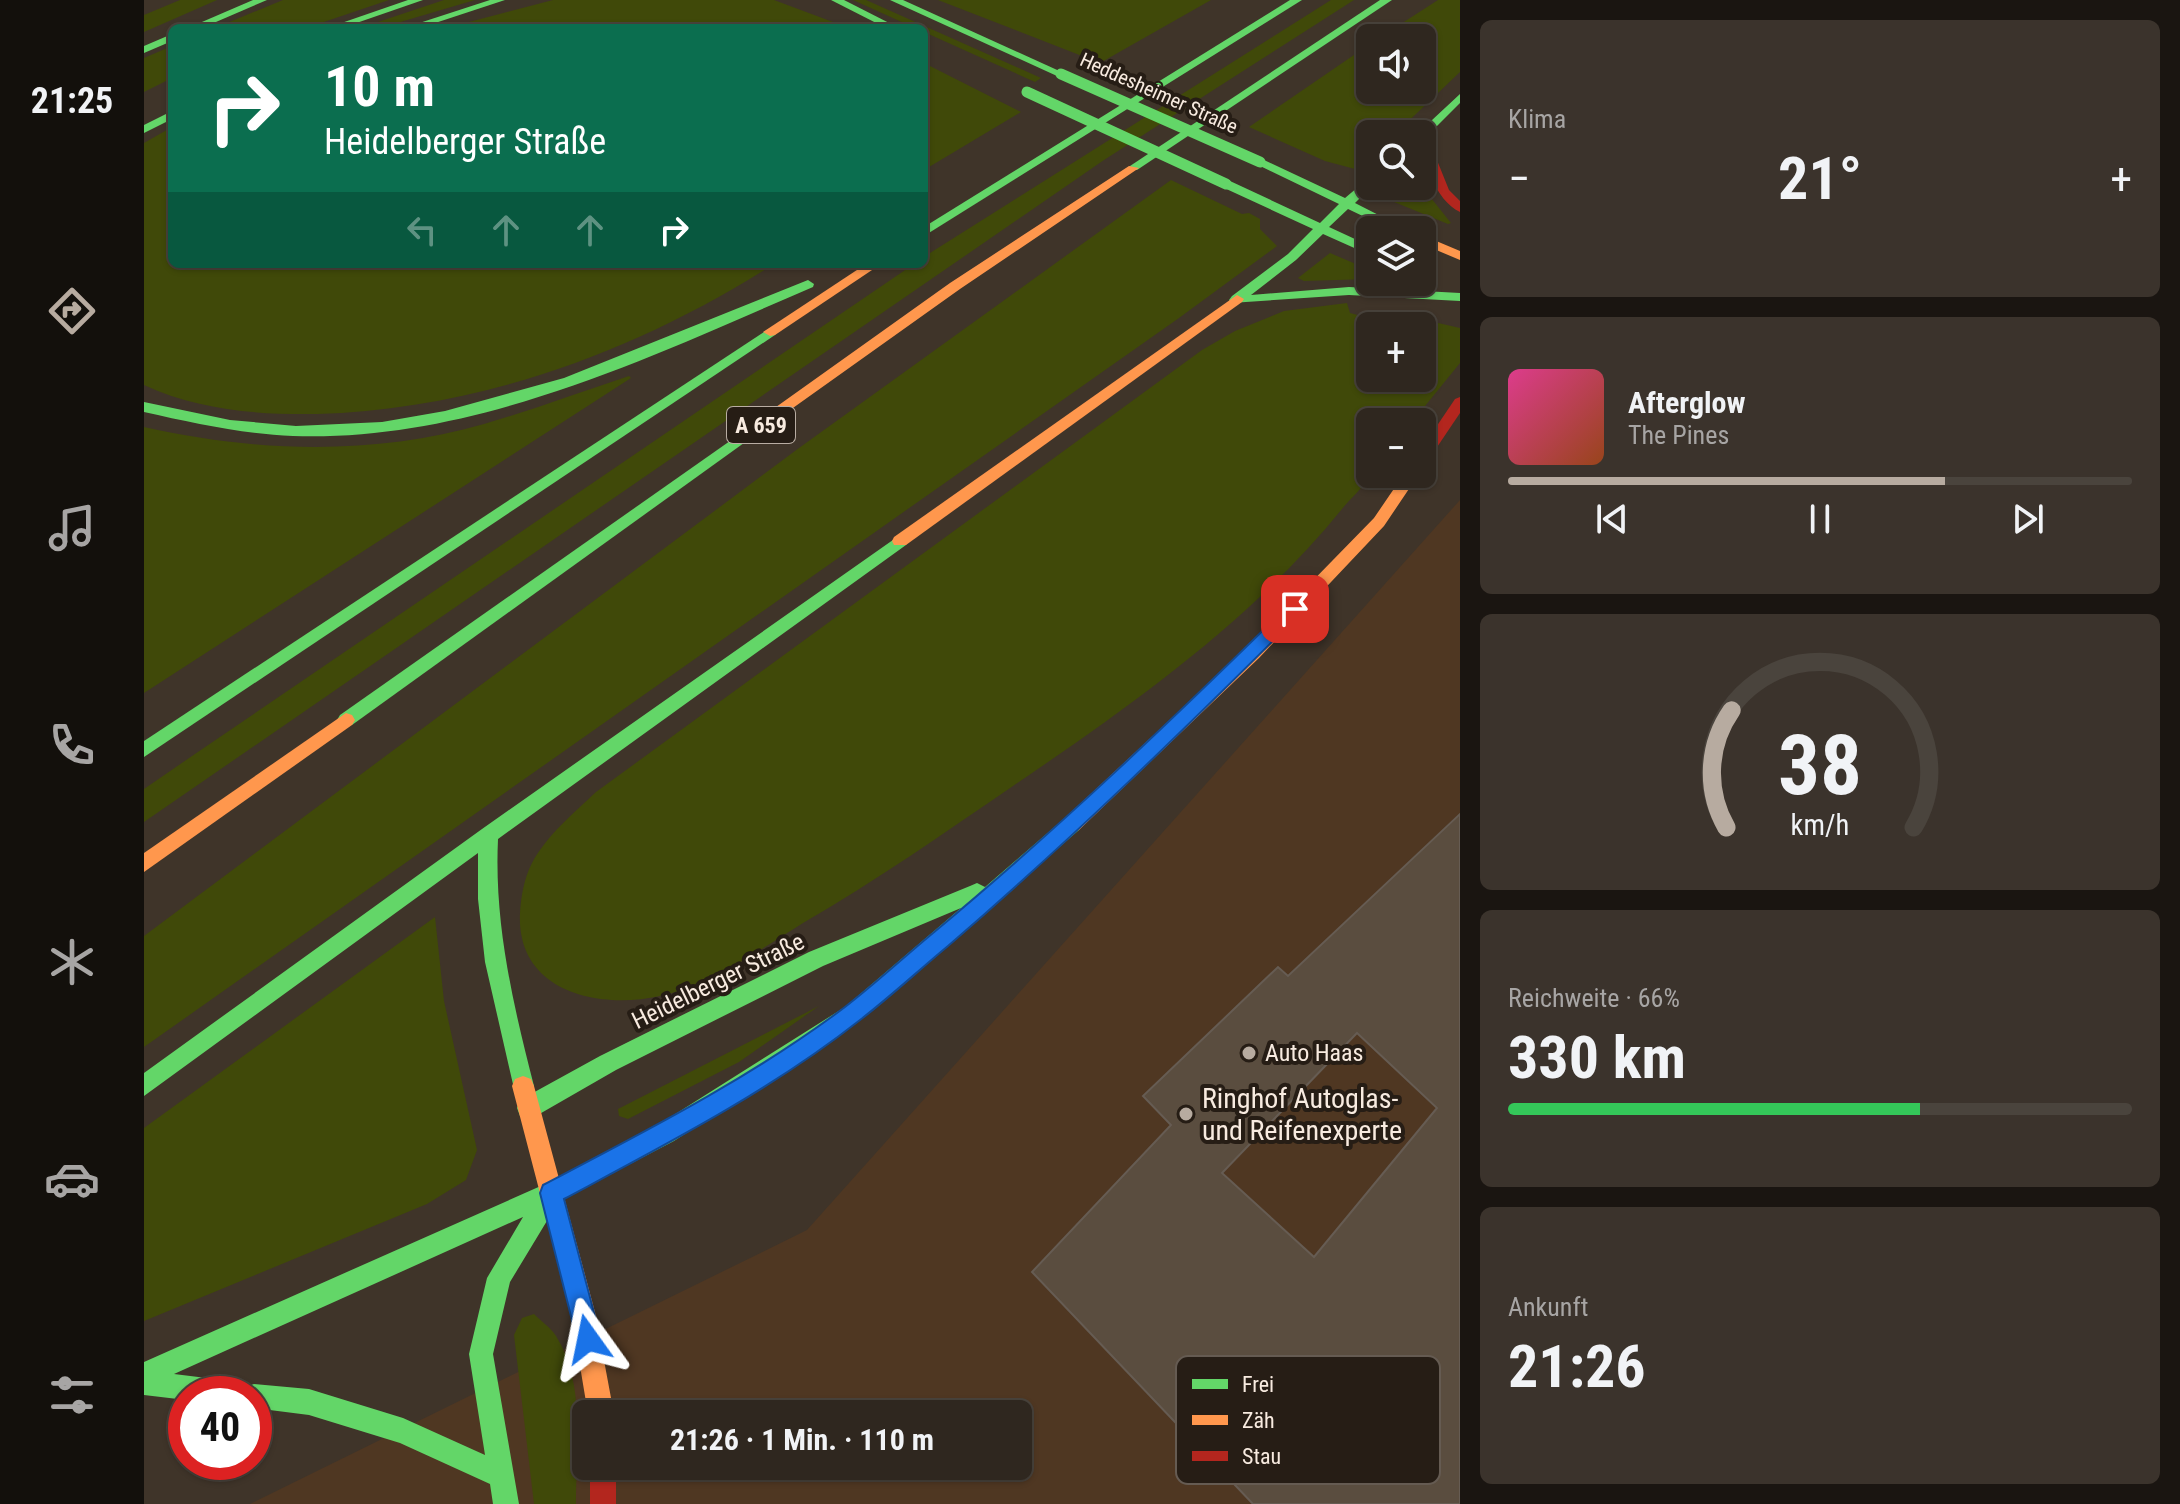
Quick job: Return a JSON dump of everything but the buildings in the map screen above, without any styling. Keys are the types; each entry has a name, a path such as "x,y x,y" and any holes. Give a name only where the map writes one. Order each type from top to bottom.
{"main road":[{"path":"203,24 262,0"},
{"path":"344,24 418,0"},
{"path":"422,24 500,0"},
{"path":"836,0 886,24"},
{"name":"Heddesheimer Straße","path":"895,0 1260,162 1372,216"},
{"path":"928,230 1297,0"},
{"name":"A 659","path":"144,864 955,286 1387,0"},
{"path":"144,50 168,39"},
{"path":"1021,89 1356,244"},
{"path":"1436,122 1460,97"},
{"path":"144,130 168,116"},
{"path":"1436,171 1444,191 1460,208"},
{"path":"144,1086 1236,300 1292,257 1356,195"},
{"path":"1436,245 1460,256"},
{"path":"144,407 182,419 257,431 304,432 412,424 468,412 586,377 845,268"},
{"path":"144,750 606,439 869,268"},
{"path":"1436,280 1460,290"},
{"path":"1236,300 1349,291 1460,297"},
{"path":"1436,438 1460,402"},
{"name":"Heidelberger Straße","path":"144,1375 551,1193 666,1133 852,1014 1016,875 1253,653 1379,522 1402,488"},
{"path":"489,835 484,867 484,911 528,1108 584,1314 599,1400"},
{"name":"Heidelberger Straße","path":"528,1108 608,1063 816,959 1016,875"},
{"path":"506,1504 481,1354 499,1278 551,1193"},
{"path":"144,1383 168,1386"},
{"path":"272,1398 309,1402 403,1431 500,1475"},
{"path":"603,1480 603,1504"}],"shaded area":[{"path":"1460,500 1460,1504 250,1504 807,1230"}],"green space":[{"path":"180,0 217,0 144,32 144,15"},
{"path":"283,0 389,0 318,24 225,24"},
{"path":"444,0 475,0 394,24 372,24"},
{"path":"553,0 774,0 838,24 461,24"},
{"path":"853,0 866,0 920,24 906,24"},
{"path":"938,0 1211,0 1100,63"},
{"path":"1331,0 1354,0 1104,160 144,822 144,789 908,268 928,268 930,253"},
{"path":"1438,0 1460,0 1460,72 1436,95 1436,24 1401,24"},
{"path":"928,28 1041,78 1035,82 928,34"},
{"path":"168,48 168,80 144,92 144,58"},
{"path":"1356,54 1356,104 1426,104 1410,120 1356,120 1355,169 1325,161 1249,127"},
{"path":"928,65 1021,112 928,168"},
{"path":"168,129 168,268 767,268 721,296 612,349 497,388 378,410 317,414 251,412 207,405 144,385 144,143"},
{"path":"1171,180 1242,214 1249,213 1260,219 1260,229 1277,246 144,1047 144,936 799,448"},
{"path":"1389,200 1433,200 1451,223"},
{"path":"1330,253 1356,264 1356,279 1304,281 1298,278"},
{"path":"1347,303 1350,313 1356,315 1356,392 1436,392 1436,323 1460,328 1460,363 1423,408 1356,408 1356,488 1361,488 1307,550 1229,625 1145,692 1058,755 857,890 716,975 660,996 611,1000 587,996 565,989 546,977 531,961 522,940 520,913 527,875 545,843 596,792 1202,350 1235,331 1284,311"},
{"path":"629,376 631,378 144,693 144,427 228,442 357,446 442,434 484,424"},
{"path":"435,917 444,1001 477,1150 466,1180 427,1204 144,1321 144,1128"},
{"path":"819,1006 739,1062 628,1119 619,1116 618,1109"},
{"path":"534,1314 549,1327 556,1336 572,1375 576,1400 572,1400 572,1480 577,1480 576,1504 534,1504 514,1335 522,1318"}],"traffic: fast":[{"path":"203,24 262,0"},
{"path":"344,24 418,0"},
{"path":"422,24 500,0"},
{"path":"836,0 886,24"},
{"path":"895,0 1061,74"},
{"path":"928,230 1297,0"},
{"path":"1133,168 1387,0"},
{"path":"144,50 168,39"},
{"path":"1061,74 1260,162"},
{"path":"1027,92 1226,184"},
{"path":"1436,121 1460,97"},
{"path":"144,130 168,116"},
{"path":"1260,162 1373,216"},
{"path":"1226,184 1356,244"},
{"path":"1237,299 1292,257 1356,195"},
{"path":"144,407 230,425 296,431 382,427 445,416 507,401 630,359 808,284"},
{"path":"1236,300 1349,291 1460,297"},
{"path":"144,750 770,332"},
{"path":"346,720 757,427"},
{"path":"523,1086 495,962 488,899 489,835 900,541"},
{"path":"506,1504 481,1354 499,1278 551,1193 666,1133 852,1014 1072,824"},
{"path":"144,1086 489,835"},
{"path":"528,1108 608,1063 816,959 977,892"},
{"path":"144,1375 551,1193"},
{"path":"144,1383 168,1386"},
{"path":"272,1398 309,1402 403,1431 500,1475"}],"traffic: slow":[{"path":"757,427 955,286 1133,168"},
{"path":"1436,245 1460,256"},
{"path":"770,332 869,268"},
{"path":"900,541 1237,299"},
{"path":"1072,824 1253,653 1379,522 1402,488"},
{"path":"144,864 346,720"},
{"path":"523,1086 583,1312 599,1400"}],"traffic: jam":[{"path":"1436,172 1444,191 1460,208"},
{"path":"1436,438 1460,402"},
{"path":"603,1480 603,1504"}],"place":[{"name":"Auto Haas","path":"1249,1053"},
{"name":"Ringhof Autoglas- und Reifenexperte","path":"1186,1114"}],"route":[{"path":"588,1339 551,1193 666,1133 852,1014 1016,875 1142,760 1295,609"}]}
